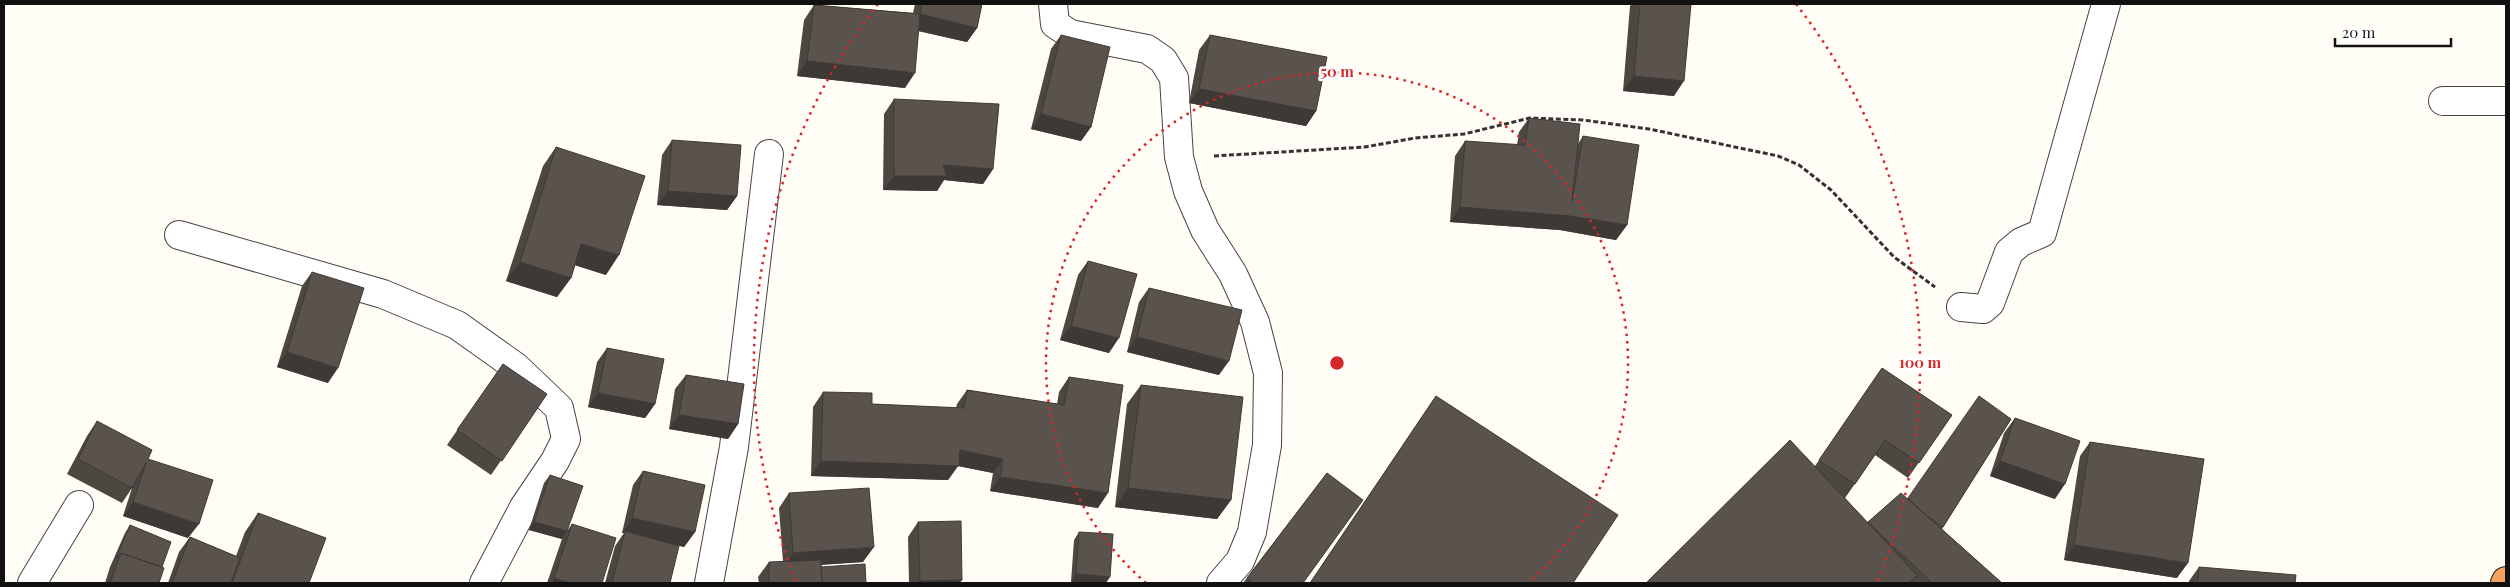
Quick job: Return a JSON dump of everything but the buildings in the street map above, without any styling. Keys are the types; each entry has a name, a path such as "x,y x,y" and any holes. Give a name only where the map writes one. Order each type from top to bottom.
{"street":[{"path":"1053,4 1055,24 1070,34 1146,49 1163,60 1174,78 1179,158 1188,191 1205,230 1233,274 1255,322 1268,373 1268,446 1252,532 1240,561 1221,583"},
{"path":"1961,307 1983,309 1990,303 2010,252 2021,242 2042,234 2106,4"},
{"path":"2443,101 2506,101"},
{"path":"710,583 734,447 769,154"},
{"path":"179,235 383,294 457,325 516,367 559,408 566,439 555,461 524,507 484,583"},
{"path":"32,583 79,505"}],"path":[{"path":"1179,158 1365,146 1415,138 1464,134 1530,118 1584,120 1649,129 1778,156 1799,164 1831,190 1894,257 1961,307"}]}
